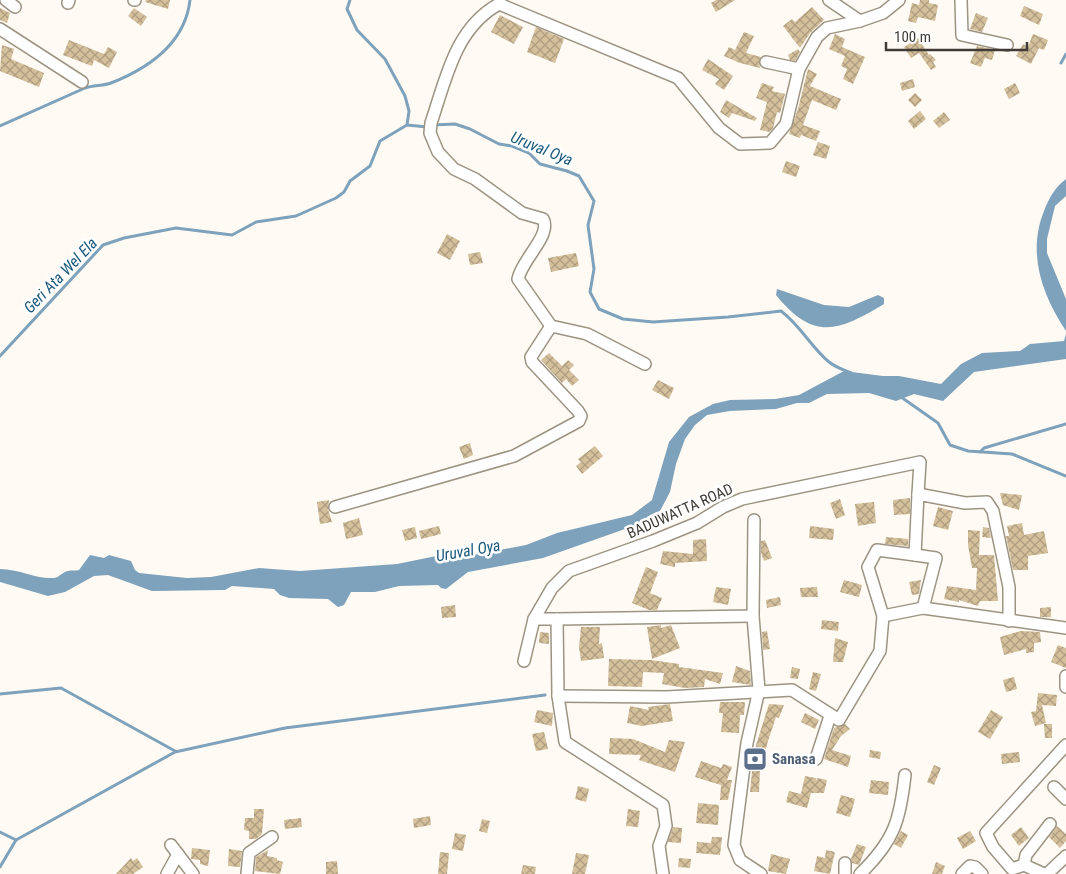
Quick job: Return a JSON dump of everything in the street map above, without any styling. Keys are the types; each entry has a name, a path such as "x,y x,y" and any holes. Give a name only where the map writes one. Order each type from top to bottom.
{"street":[{"path":"829,0 860,21"},
{"path":"645,364 587,334 551,326 518,278 520,268 545,233 546,225 543,219 522,213 475,179 454,169 438,152 430,126 455,53 466,32 486,12 500,2 678,78 719,128 740,144 770,143 786,124 799,69 817,36 827,28 860,21 883,13 899,0"},
{"path":"961,0 962,35 1007,45"},
{"path":"0,29 82,82"},
{"path":"766,62 799,69"},
{"path":"335,507 514,456 579,420 581,416 578,411 532,362 531,358 551,326"},
{"name":"BADUWATTA ROAD","path":"524,661 534,619 552,588 569,571 670,534 742,499 920,462 918,494"},
{"path":"914,555 918,494 965,503 987,502 993,511 1009,587 1009,621"},
{"path":"754,520 753,616 757,691 747,743 734,845 740,860 761,874"},
{"path":"558,696 667,697 792,690 839,720 880,650 883,616 868,567 877,550 936,558 923,608"},
{"path":"883,616 923,608 1066,628"},
{"path":"534,619 753,616"},
{"path":"557,619 558,696 565,742 663,805 666,826 659,846 663,874"},
{"path":"1066,676 1066,687"},
{"path":"816,759 830,716"},
{"path":"1066,745 986,833 993,847 1012,869 1024,865 1046,874 1066,856"},
{"path":"860,874 890,840 901,812 905,775"},
{"path":"1054,787 1066,799"},
{"path":"1024,865 1026,855 1050,824"},
{"path":"247,874 249,853 272,837"},
{"path":"170,845 192,874"},
{"path":"167,874 178,854"},
{"path":"962,874 970,866 975,867 982,874"}],"water":[{"path":"1066,179 1066,196 1055,206 1047,239 1047,253 1066,299 1066,331 1057,317 1044,288 1037,258 1037,242 1039,227 1048,202 1056,189"},
{"path":"777,289 824,305 849,307 878,295 884,298 884,304 853,321 827,327 815,326 790,310 776,295"},
{"path":"1066,334 1066,359 974,372 943,401 914,394 896,401 869,393 827,394 809,403 797,403 776,409 730,411 707,415 695,425 685,439 676,464 670,492 660,511 651,515 629,531 625,529 543,558 468,572 446,589 438,585 399,586 375,592 351,592 344,605 338,607 328,599 289,598 280,595 274,589 232,586 225,590 152,591 108,575 94,576 65,592 48,596 0,582 0,569 54,578 69,571 79,570 90,555 104,558 109,555 131,561 135,570 139,573 187,578 211,577 259,568 300,571 397,564 446,554 473,555 526,545 557,533 632,515 652,500 669,442 689,417 713,404 730,400 775,399 799,395 844,371 899,376 941,384 961,364 982,353 1020,351 1030,344 1064,341"}],"building":[{"path":"146,0 170,0 168,9 145,2"},
{"path":"716,0 735,0 716,12 711,3"},
{"path":"920,0 929,0 929,3 938,5 935,21 918,17 916,23 908,21 912,3 919,5"},
{"path":"1024,6 1043,14 1039,25 1020,16"},
{"path":"812,7 824,20 810,33 800,48 783,26 792,19 795,22"},
{"path":"0,8 10,13 7,23 0,20"},
{"path":"134,8 147,17 141,26 128,16"},
{"path":"976,13 988,18 982,32 970,29"},
{"path":"500,15 523,27 514,44 491,32"},
{"path":"536,27 564,39 555,63 527,52"},
{"path":"744,32 754,36 746,53 761,57 759,61 760,68 740,63 724,56 729,47 735,50"},
{"path":"835,34 845,39 842,47 865,57 853,84 843,79 847,69 841,66 845,56 829,49"},
{"path":"1033,34 1048,40 1044,50 1039,48 1031,64 1016,56 1023,44 1028,47"},
{"path":"918,38 929,55 936,60 933,62 936,67 931,70 919,53 911,58 904,47"},
{"path":"69,40 104,54 108,47 117,52 109,68 94,60 92,66 63,55"},
{"path":"2,45 14,49 11,59 44,73 39,87 0,71"},
{"path":"977,46 995,50 992,60 985,58 981,67 970,63"},
{"path":"798,49 800,52 795,61 790,60 788,55"},
{"path":"708,59 733,76 724,90 715,84 719,79 702,70"},
{"path":"808,69 817,74 810,86 841,99 836,110 812,100 803,125 820,131 816,141 801,135 800,138 789,134 798,109"},
{"path":"913,79 915,87 902,91 900,83"},
{"path":"762,83 774,87 772,91 785,94 780,113 777,112 773,128 769,132 760,130 767,102 756,98"},
{"path":"1015,83 1020,93 1009,99 1004,89"},
{"path":"915,93 922,100 915,107 908,100"},
{"path":"726,100 757,118 755,121 732,113 729,118 720,112"},
{"path":"920,111 926,119 914,129 908,121"},
{"path":"944,112 950,120 939,128 933,121"},
{"path":"818,142 830,146 826,159 813,155"},
{"path":"786,161 800,166 796,177 782,172"},
{"path":"447,234 460,241 450,260 437,253"},
{"path":"480,252 483,263 470,265 468,254"},
{"path":"576,253 579,266 551,272 548,258"},
{"path":"549,353 562,366 568,360 574,365 569,370 579,380 572,386 566,379 562,383 541,360"},
{"path":"658,380 674,388 669,399 652,390"},
{"path":"470,443 473,455 464,459 459,447"},
{"path":"595,446 603,456 582,474 576,466 581,462 578,459"},
{"path":"1000,493 1022,495 1019,510 1003,505"},
{"path":"910,498 910,514 894,515 893,500"},
{"path":"840,499 845,515 836,519 830,503"},
{"path":"329,500 328,509 332,522 320,524 317,502"},
{"path":"874,502 876,523 858,526 855,504"},
{"path":"938,507 953,511 948,530 933,526"},
{"path":"359,518 363,535 346,539 343,523"},
{"path":"1022,523 1024,535 1044,531 1048,553 1028,556 1028,570 1013,570 1006,536 1009,536 1007,526"},
{"path":"439,526 441,534 421,539 419,531"},
{"path":"810,526 834,529 833,540 809,538"},
{"path":"415,527 417,538 405,541 402,530"},
{"path":"983,527 989,528 991,538 982,537"},
{"path":"968,530 980,531 979,555 994,555 998,601 980,601 978,606 959,600 959,602 944,599 947,586 976,590 977,568 972,568 968,545"},
{"path":"886,537 908,539 908,546 885,544"},
{"path":"706,539 707,561 675,563 675,567 660,564 663,551 693,554 693,540"},
{"path":"765,540 772,558 764,561 761,553 761,541"},
{"path":"646,567 658,572 650,593 662,598 657,610 649,610 632,603"},
{"path":"844,580 862,585 859,597 840,592"},
{"path":"921,580 919,594 912,595 909,582"},
{"path":"716,587 731,589 728,605 713,602"},
{"path":"817,587 818,597 801,597 800,588"},
{"path":"780,597 781,605 767,608 766,600"},
{"path":"455,605 456,617 442,618 441,607"},
{"path":"1051,607 1051,617 1040,617 1040,608"},
{"path":"822,620 839,622 838,631 821,629"},
{"path":"661,625 661,628 671,625 680,648 652,659 647,627"},
{"path":"581,627 600,627 599,644 602,643 604,658 581,661 579,647"},
{"path":"767,631 770,649 763,650 762,632"},
{"path":"1021,631 1040,632 1041,642 1034,643 1034,652 1026,653 1026,649 1004,655 1000,637"},
{"path":"540,632 549,633 549,644 539,643"},
{"path":"835,638 848,642 843,662 833,662"},
{"path":"1058,645 1066,648 1066,668 1051,662"},
{"path":"609,659 651,660 679,664 679,667 723,673 720,684 705,679 704,687 685,688 662,684 664,673 643,672 642,687 608,686"},
{"path":"736,666 750,671 751,685 732,682"},
{"path":"792,667 800,669 798,679 790,678"},
{"path":"813,672 821,674 816,691 809,689"},
{"path":"1014,677 1017,689 1006,692 1003,680"},
{"path":"1038,693 1057,695 1056,706 1042,705 1046,723 1035,726 1031,712 1036,711"},
{"path":"720,702 745,702 744,715 740,715 739,733 721,732 723,713 719,713"},
{"path":"670,704 673,721 642,726 627,723 630,706 649,710 648,707"},
{"path":"769,704 784,705 779,718 776,717 768,741 760,771 759,792 750,792 754,750 756,751 756,745"},
{"path":"537,710 553,713 552,726 534,722"},
{"path":"991,710 1003,717 990,739 978,732"},
{"path":"805,713 819,720 815,729 801,722"},
{"path":"845,724 850,729 841,736 832,750 851,756 848,767 824,759 834,728"},
{"path":"1044,724 1052,724 1052,738 1045,738"},
{"path":"544,732 548,749 536,751 532,734"},
{"path":"610,738 633,739 665,752 669,740 685,742 675,772 639,760 641,755 609,754"},
{"path":"870,750 881,752 880,759 869,757"},
{"path":"1019,752 1020,762 1002,764 1001,754"},
{"path":"701,761 721,768 723,764 732,767 727,780 732,780 728,800 720,800 721,785 695,777"},
{"path":"934,765 941,768 934,785 927,782"},
{"path":"805,776 816,778 816,781 817,778 827,780 824,793 811,793 807,808 786,802 789,791 801,794"},
{"path":"871,780 889,782 888,795 869,793"},
{"path":"578,786 589,789 586,802 575,799"},
{"path":"841,795 855,799 850,817 836,813"},
{"path":"698,803 719,805 718,825 696,823"},
{"path":"254,809 264,809 262,834 256,839 249,839 249,831 244,830 245,818 254,818"},
{"path":"628,809 640,811 638,827 626,826"},
{"path":"430,816 431,825 414,828 413,819"},
{"path":"301,818 302,827 285,829 284,820"},
{"path":"482,819 490,821 487,833 479,831"},
{"path":"1057,826 1066,834 1066,841 1060,848 1049,837"},
{"path":"673,827 682,828 681,843 668,842"},
{"path":"1021,827 1029,838 1019,846 1011,835"},
{"path":"901,831 908,835 901,848 894,844"},
{"path":"970,831 976,841 963,849 957,838"},
{"path":"455,833 466,835 463,851 452,849"},
{"path":"712,837 722,837 720,855 696,853 697,842 711,843"},
{"path":"857,844 866,847 859,865 852,863 851,859"},
{"path":"192,848 210,850 208,866 200,864 200,860 191,859"},
{"path":"229,849 242,851 240,867 228,866"},
{"path":"268,850 267,856 277,858 277,860 283,862 280,874 255,871 256,857"},
{"path":"826,850 835,852 830,874 814,871 817,856 825,858"},
{"path":"440,852 449,853 447,874 438,874"},
{"path":"576,853 589,855 585,874 572,874"},
{"path":"771,854 790,859 786,874 768,871"},
{"path":"131,858 133,861 137,858 143,867 133,874 116,874"},
{"path":"679,858 691,859 690,868 678,867"},
{"path":"337,861 338,874 326,874 326,862"},
{"path":"936,862 945,866 942,874 932,874"},
{"path":"523,865 536,867 535,874 521,874"}],"waterway":[{"path":"0,126 85,88 105,85 139,70 163,52 173,41 187,15 190,0"},
{"name":"Uruval Oya","path":"350,0 347,9 357,30 385,59 405,96 409,111 407,125 427,127"},
{"path":"1061,63 1066,54"},
{"name":"Uruval Oya","path":"433,125 455,124 470,129 499,144 512,146 529,153 540,164 579,176 594,201 588,225 594,269 590,292 599,309 623,319 653,322 781,311 829,362 851,373"},
{"name":"Geri Ata Wel Ela","path":"0,356 103,245 124,238 176,228 232,235 256,222 296,216 336,198 344,192 350,181 370,166 380,141 407,125"},
{"name":"Uruval Oya","path":"901,397 938,423 950,445 968,451 1012,454 1066,476"},
{"path":"980,452 984,448 1066,424"},
{"path":"0,694 61,688 175,751"},
{"path":"16,840 175,752 285,728 545,695"},
{"path":"0,832 16,840 0,867"}],"place":[{"name":"Sanasa","path":"755,759"}]}
